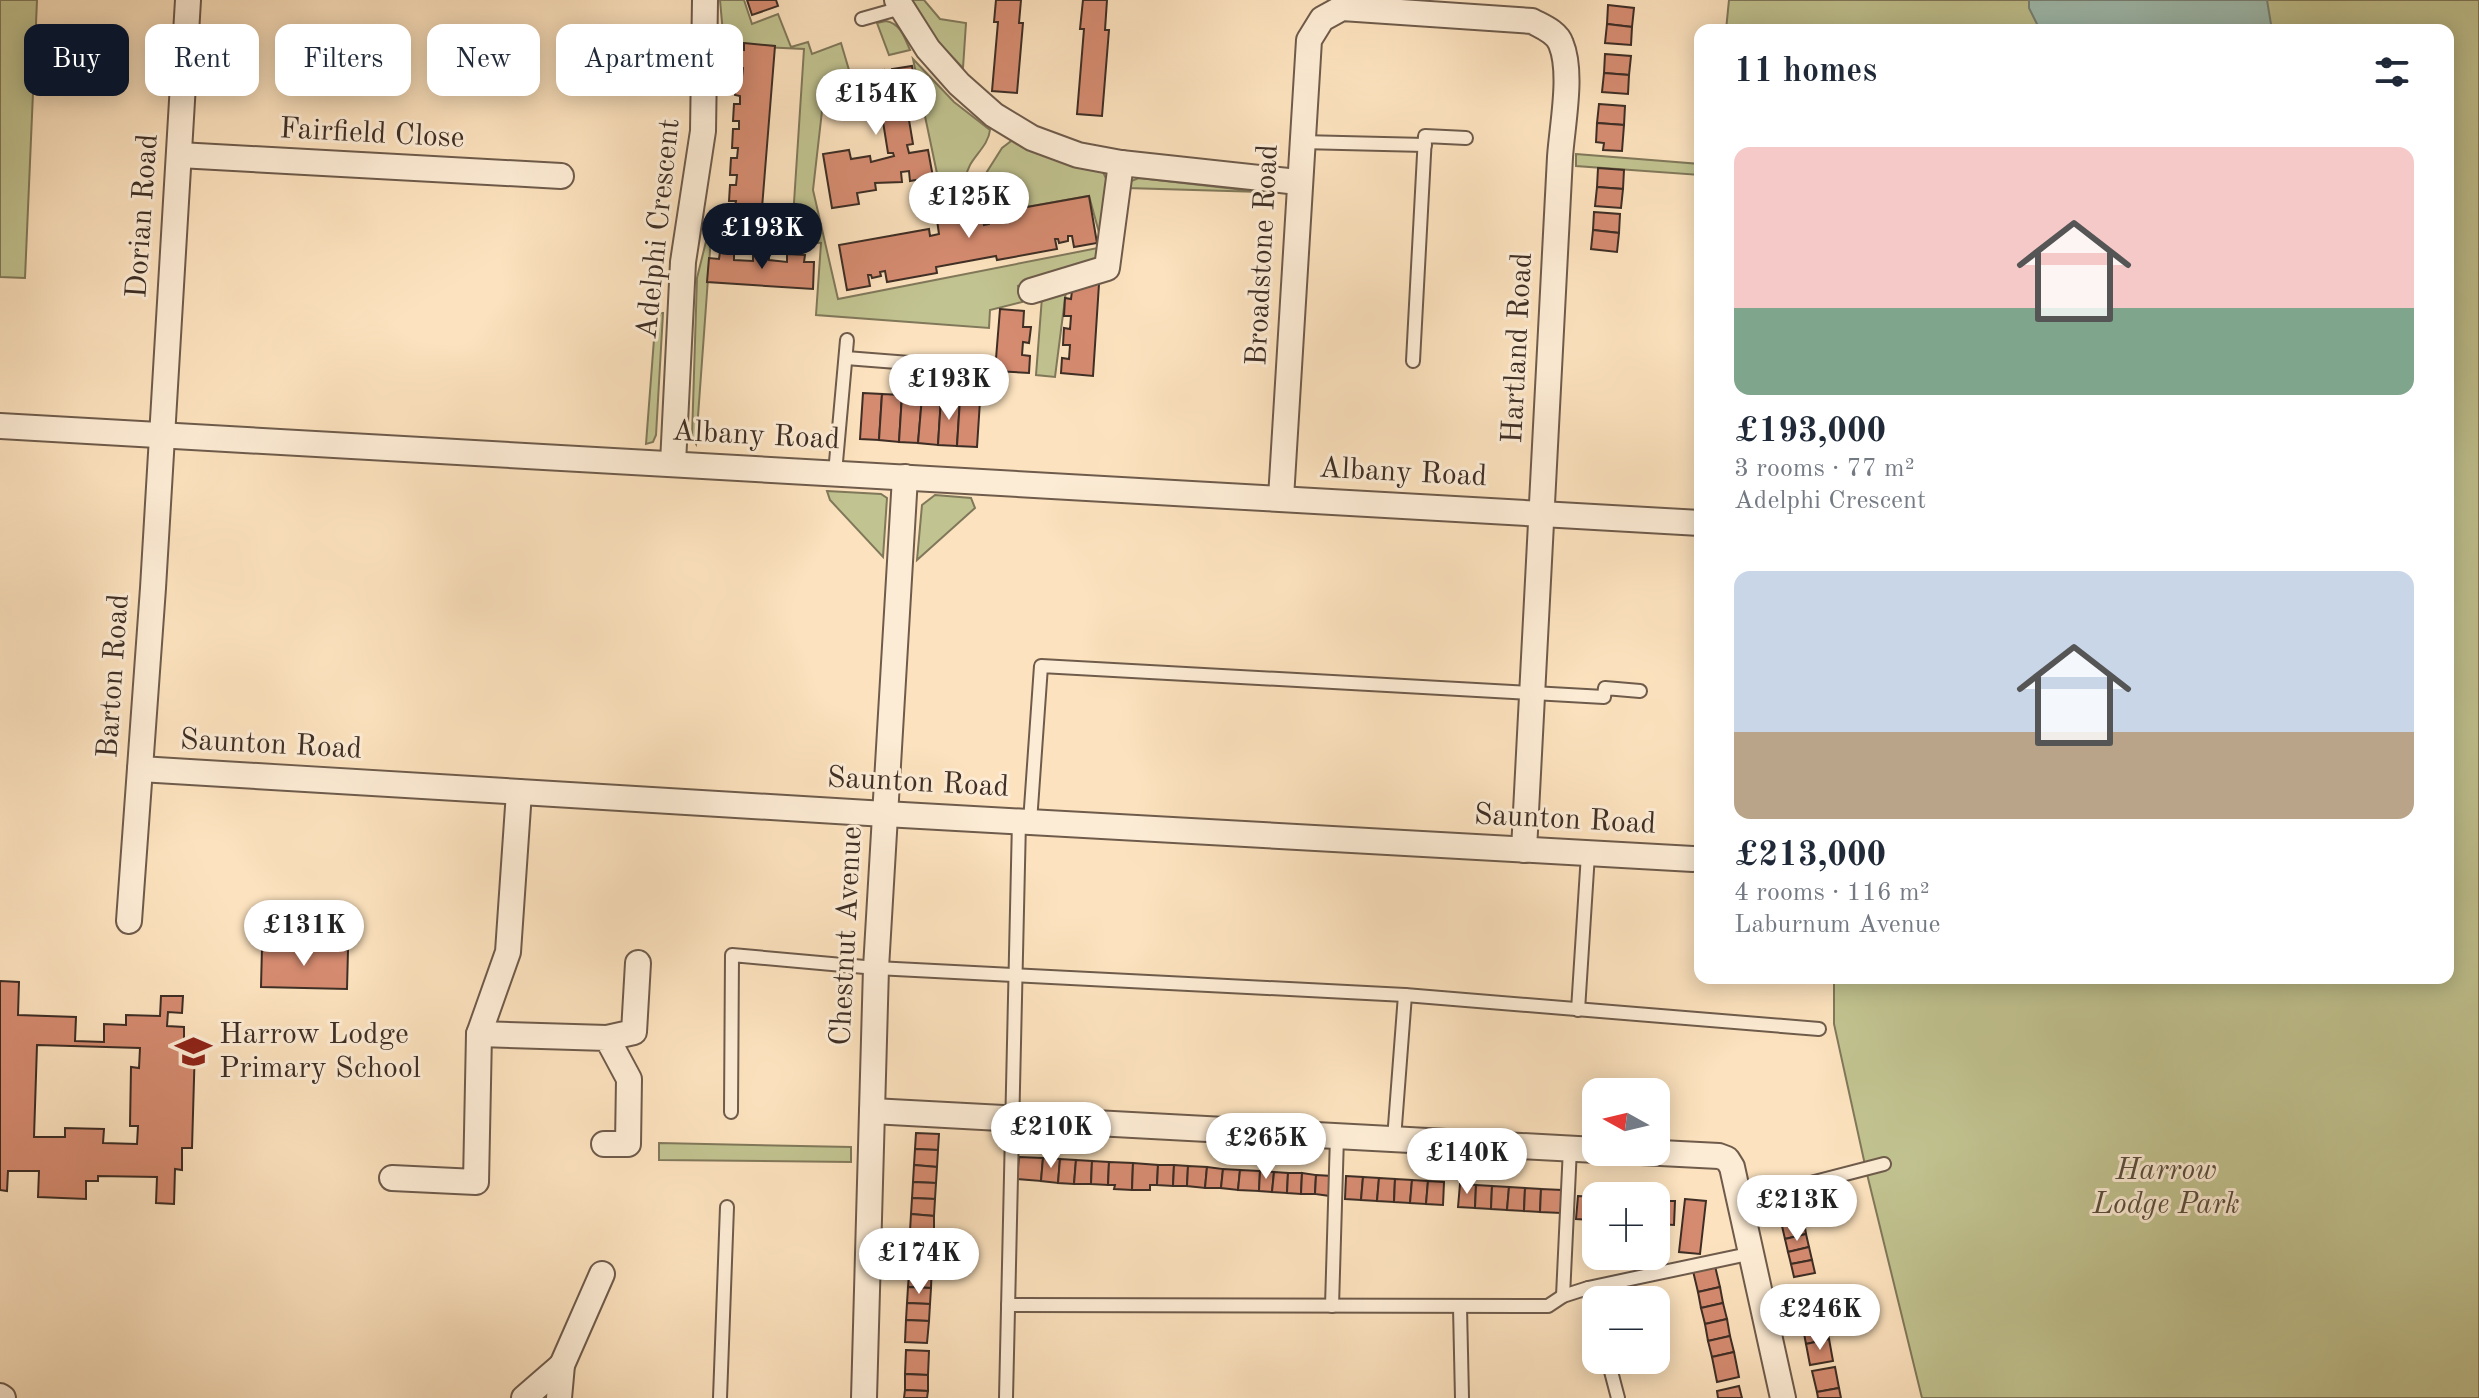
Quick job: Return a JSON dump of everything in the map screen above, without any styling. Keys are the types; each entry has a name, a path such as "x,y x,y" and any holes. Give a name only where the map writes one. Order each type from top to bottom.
{"street":[{"name":"Dorian Road","path":"161,436 188,0"},
{"name":"Adelphi Crescent","path":"673,463 683,262 703,131 705,0"},
{"path":"899,4 928,49 948,73 994,115 1032,138 1078,155 1121,163 1298,182"},
{"name":"Broadstone Road","path":"1281,498 1298,182 1309,40 1316,10 1342,8 1532,21 1550,31 1561,42"},
{"name":"Hartland Road","path":"1524,850 1567,68 1561,42"},
{"name":"Fairfield Close","path":"179,155 561,176"},
{"path":"1031,291 1107,268 1121,163"},
{"name":"Albany Road","path":"0,426 1694,523"},
{"name":"Barton Road","path":"129,921 161,436"},
{"name":"Chestnut Avenue","path":"864,1398 876,968 905,477"},
{"name":"Saunton Road","path":"140,769 1694,859"},
{"path":"392,1178 476,1182 479,1034 508,952 519,792"},
{"path":"479,1034 607,1038 634,1032 638,963"},
{"path":"604,1144 628,1144 629,1079 607,1038"},
{"path":"872,1111 1582,1149"},
{"path":"1670,1153 1719,1156 1727,1159 1732,1167 1783,1398"},
{"path":"559,1398 562,1365 602,1274"},
{"path":"524,1398 562,1365"}],"lane":[{"path":"862,19 899,4"},
{"path":"1413,361 1425,136 1466,138"},
{"path":"1301,142 1425,145"},
{"path":"835,473 847,340"},
{"path":"846,358 973,368"},
{"path":"1006,1398 1014,974 1024,821 1041,666 1604,697 1605,688 1640,691"},
{"path":"1578,1010 1588,854"},
{"path":"731,1112 732,955 876,968 1405,995 1819,1029"},
{"path":"1394,1139 1405,995"},
{"path":"1332,1306 1337,1136"},
{"path":"1563,1296 1570,1148"},
{"path":"1741,1201 1884,1164"},
{"path":"720,1398 727,1207"},
{"path":"1597,1286 1753,1253"},
{"path":"1008,1305 1548,1306 1563,1296 1582,1290"},
{"path":"1460,1307 1462,1398"},
{"path":"1612,1374 1618,1398"}],"green space":[{"path":"0,0 37,0 36,24 24,24 24,96 33,96 25,278 0,277"},
{"path":"720,0 744,0 752,24 778,14 791,47 808,42 812,54 841,43 849,70 826,76 813,190 838,299 1103,247 1089,196 992,213 983,178 1002,148 1019,135 1069,165 1103,172 1111,189 1101,264 1018,286 1022,302 990,310 989,328 816,315 821,243 711,237 696,444 692,437 697,278 713,213 793,218 804,49 743,46 743,24 722,24"},
{"path":"911,0 924,0 940,19 966,23 963,68 936,40"},
{"name":"Harrow Lodge Park","path":"1729,0 2479,0 2479,1398 1922,1398 1834,1024 1834,984 2454,984 2454,24 1727,24"},
{"path":"886,21 899,28 910,50 889,55 877,23"},
{"path":"913,59 954,102 990,130 966,178 939,183"},
{"path":"1576,154 1694,164 1694,175 1576,166"},
{"path":"1139,178 1262,192 1127,188 1131,181"},
{"path":"1066,291 1055,377 1036,375 1042,297"},
{"path":"656,313 663,313 656,435 653,442 646,444"},
{"path":"827,491 881,494 887,498 883,557 830,500"},
{"path":"935,495 971,498 975,508 917,560 922,505"},
{"path":"659,1143 851,1147 851,1162 659,1160"}],"shaded area":[{"path":"2029,0 2267,0 2271,24 2037,24 2029,8"}],"building":[{"path":"747,0 776,0 778,6 752,15"},
{"path":"996,0 1021,0 1019,23 1023,23 1017,93 992,91 998,22 994,22"},
{"path":"1083,0 1107,0 1105,30 1109,30 1102,116 1077,114 1084,29 1080,29"},
{"path":"1608,5 1634,8 1632,27 1607,24"},
{"path":"1607,24 1632,27 1631,45 1605,43"},
{"path":"744,43 775,46 762,208 735,206 736,201 729,201 730,185 736,185 737,175 730,175 731,158 737,158 738,148 732,148 733,129 739,129 739,121 733,121 734,104 740,104 740,96 743,96"},
{"path":"1605,54 1631,56 1629,75 1604,73"},
{"path":"912,66 917,93 900,96 901,103 906,102 913,144 907,145 909,153 928,150 933,177 910,181 909,171 901,172 902,182 875,183 876,190 857,193 859,204 832,208 823,154 849,150 851,159 870,156 871,162 894,156 888,153 880,103 884,102 883,99 861,101 862,108 840,112 834,77 857,73 858,78 862,77 861,74 884,70 885,80 893,79 892,69"},
{"path":"1604,73 1629,75 1628,94 1602,92"},
{"path":"1599,104 1625,106 1624,125 1597,123"},
{"path":"1597,123 1624,125 1622,151 1603,150 1604,143 1596,142"},
{"path":"1598,168 1624,170 1623,189 1597,187"},
{"path":"1597,187 1623,189 1621,208 1595,206"},
{"path":"967,195 972,222 983,220 984,225 989,224 988,214 1089,196 1097,243 1074,247 1072,236 1068,236 1068,241 1059,243 1055,239 1057,249 936,267 937,273 887,282 885,271 880,272 881,276 872,278 868,275 870,286 847,290 839,245 929,229 930,236 939,234 937,220 943,219 939,200"},
{"path":"1594,212 1620,214 1619,233 1593,230"},
{"path":"1593,230 1619,233 1617,252 1591,249"},
{"path":"720,252 734,253 734,260 753,261 753,253 769,254 769,260 787,262 787,254 805,255 804,262 814,262 813,289 707,282 709,258 719,259"},
{"path":"1073,283 1099,284 1093,376 1061,373 1062,358 1069,359 1070,345 1063,345 1064,328 1070,329 1071,316 1064,316 1065,298 1071,299"},
{"path":"1000,309 1024,311 1023,327 1031,327 1029,343 1023,342 1022,355 1030,356 1029,373 995,371"},
{"path":"863,393 882,394 879,440 860,439"},
{"path":"882,394 902,395 899,442 879,440"},
{"path":"902,395 922,397 918,443 899,442"},
{"path":"922,397 941,398 938,445 918,443"},
{"path":"941,398 960,399 957,446 938,445"},
{"path":"960,399 980,401 977,447 957,446"},
{"path":"262,947 348,950 347,989 261,987"},
{"path":"0,981 19,982 18,1015 76,1017 75,1041 104,1042 104,1024 126,1025 126,1015 160,1016 161,996 183,996 182,1013 168,1012 167,1026 184,1027 184,1045 195,1045 192,1148 182,1148 182,1170 175,1169 174,1204 156,1203 157,1177 98,1176 98,1181 86,1181 86,1199 38,1197 39,1171 8,1171 7,1191 0,1190","holes":["37,1045 140,1048 139,1068 131,1067 130,1126 138,1126 137,1144 103,1143 104,1129 65,1128 65,1137 34,1137"]},
{"path":"916,1133 939,1134 938,1150 915,1149"},
{"path":"915,1149 938,1150 937,1167 914,1165"},
{"path":"1019,1157 1043,1158 1041,1181 1017,1179"},
{"path":"1043,1158 1060,1159 1058,1183 1041,1181"},
{"path":"1060,1159 1076,1160 1074,1184 1058,1183"},
{"path":"1076,1160 1092,1161 1091,1184 1074,1184"},
{"path":"1092,1161 1109,1162 1108,1185 1091,1184"},
{"path":"1109,1162 1133,1163 1132,1190 1114,1189 1115,1185 1108,1185"},
{"path":"1133,1163 1158,1165 1157,1185 1150,1185 1150,1190 1132,1190"},
{"path":"914,1165 937,1167 936,1183 913,1182"},
{"path":"1158,1165 1174,1165 1173,1186 1157,1185"},
{"path":"1174,1165 1188,1166 1187,1186 1173,1186"},
{"path":"1188,1166 1207,1167 1205,1188 1187,1186"},
{"path":"1207,1167 1223,1169 1221,1188 1205,1188"},
{"path":"1223,1169 1240,1170 1238,1190 1221,1188"},
{"path":"1240,1170 1260,1171 1259,1191 1238,1190"},
{"path":"1260,1171 1274,1172 1272,1192 1259,1191"},
{"path":"1274,1172 1288,1173 1287,1193 1272,1192"},
{"path":"1288,1173 1302,1173 1301,1194 1287,1193"},
{"path":"1302,1173 1316,1175 1315,1194 1301,1194"},
{"path":"1316,1175 1332,1176 1330,1196 1315,1194"},
{"path":"1346,1176 1363,1177 1361,1200 1345,1199"},
{"path":"1363,1177 1379,1178 1377,1201 1361,1200"},
{"path":"1379,1178 1395,1179 1394,1202 1377,1201"},
{"path":"1395,1179 1412,1180 1410,1203 1394,1202"},
{"path":"1412,1180 1428,1181 1426,1204 1410,1203"},
{"path":"1428,1181 1444,1182 1443,1205 1426,1204"},
{"path":"913,1182 936,1183 935,1199 912,1198"},
{"path":"1460,1184 1476,1185 1475,1208 1458,1207"},
{"path":"1476,1185 1492,1186 1491,1209 1475,1208"},
{"path":"1492,1186 1509,1187 1507,1210 1491,1209"},
{"path":"1509,1187 1525,1188 1524,1211 1507,1210"},
{"path":"1525,1188 1541,1189 1540,1212 1524,1211"},
{"path":"1541,1189 1562,1190 1561,1213 1540,1212"},
{"path":"1798,1195 1801,1208 1779,1213 1776,1200"},
{"path":"1578,1196 1582,1196 1582,1219 1576,1219"},
{"path":"912,1198 935,1199 934,1216 911,1214"},
{"path":"1685,1199 1706,1201 1700,1254 1679,1252"},
{"path":"1670,1201 1675,1201 1674,1225 1670,1225"},
{"path":"1801,1208 1804,1221 1782,1226 1779,1213"},
{"path":"911,1214 934,1216 934,1232 910,1231"},
{"path":"1804,1221 1806,1234 1785,1239 1782,1226"},
{"path":"910,1231 934,1232 933,1253 909,1252"},
{"path":"1806,1234 1809,1247 1788,1252 1785,1239"},
{"path":"1809,1247 1812,1260 1791,1264 1788,1252"},
{"path":"1812,1260 1815,1273 1794,1277 1791,1264"},
{"path":"910,1261 932,1262 931,1288 908,1287"},
{"path":"1715,1266 1720,1287 1698,1292 1693,1271"},
{"path":"1817,1286 1822,1307 1799,1311 1795,1290"},
{"path":"908,1287 931,1288 930,1304 907,1303"},
{"path":"1720,1287 1723,1303 1701,1308 1698,1292"},
{"path":"907,1303 930,1304 929,1321 906,1320"},
{"path":"1723,1303 1727,1319 1705,1324 1701,1308"},
{"path":"1822,1307 1825,1323 1803,1328 1799,1311"},
{"path":"1727,1319 1730,1336 1708,1341 1705,1324"},
{"path":"906,1320 929,1321 927,1343 905,1342"},
{"path":"1825,1323 1829,1339 1806,1344 1803,1328"},
{"path":"1730,1336 1734,1352 1712,1357 1708,1341"},
{"path":"1829,1339 1833,1361 1810,1365 1806,1344"},
{"path":"906,1350 929,1351 928,1375 905,1374"},
{"path":"1734,1352 1739,1377 1717,1382 1712,1357"},
{"path":"1835,1367 1839,1388 1817,1392 1812,1371"},
{"path":"905,1374 928,1375 928,1391 905,1390"},
{"path":"1739,1386 1742,1398 1718,1398 1717,1391"},
{"path":"1839,1388 1841,1398 1818,1398 1817,1392"},
{"path":"905,1390 928,1391 927,1398 904,1398"}],"place":[{"name":"Harrow Lodge Primary School","path":"193,1052"}]}
